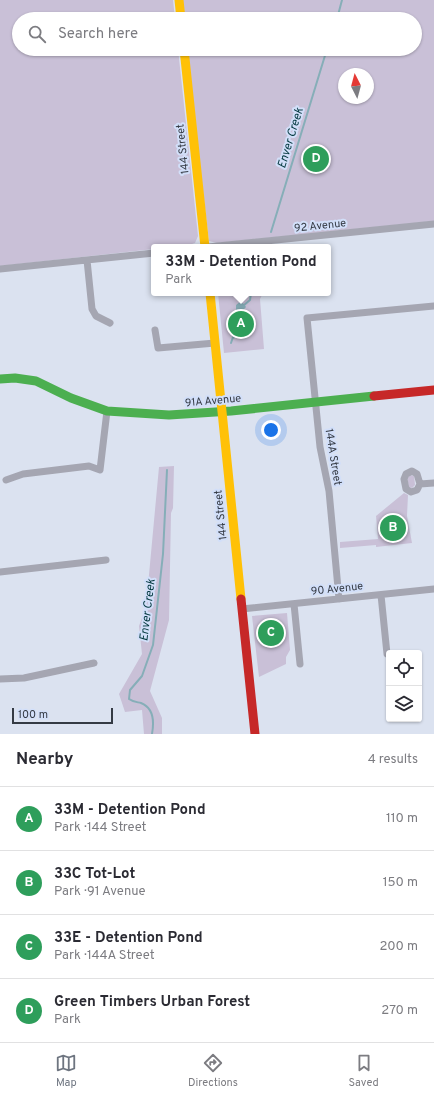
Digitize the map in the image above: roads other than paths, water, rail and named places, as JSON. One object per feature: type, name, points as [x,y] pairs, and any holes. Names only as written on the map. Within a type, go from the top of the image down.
[{"type":"main road","points":[[179,0],[180,12]]},
{"type":"main road","name":"144 Street","points":[[185,56],[205,244]]},
{"type":"main road","name":"144 Street","points":[[210,296],[255,734]]},
{"type":"main road","name":"91A Avenue","points":[[0,379],[15,378],[36,381],[71,398],[107,411],[169,415],[434,390]]},
{"type":"street","name":"92 Avenue","points":[[237,244],[434,224]]},
{"type":"street","points":[[0,269],[151,253]]},
{"type":"street","points":[[87,260],[92,308],[96,316],[110,323]]},
{"type":"street","name":"144A Street","points":[[340,599],[329,491],[320,447],[307,318],[434,306]]},
{"type":"street","points":[[155,330],[158,348],[215,343]]},
{"type":"street","points":[[6,480],[23,474],[89,466],[100,470],[107,411]]},
{"type":"street","points":[[420,484],[434,482]]},
{"type":"street","points":[[0,572],[106,560]]},
{"type":"street","name":"90 Avenue","points":[[242,609],[434,589]]},
{"type":"street","points":[[381,595],[387,650]]},
{"type":"street","points":[[294,604],[300,664]]},
{"type":"street","points":[[0,679],[24,678],[94,663]]},
{"type":"water","points":[[240,302],[246,307],[239,315],[240,326],[234,339],[232,337],[233,329],[236,325],[234,318],[236,305]]},
{"type":"waterway","name":"Enver Creek","points":[[339,12],[342,0]]},
{"type":"waterway","name":"Enver Creek","points":[[271,232],[325,56]]},
{"type":"waterway","name":"Enver Creek","points":[[243,306],[250,300],[251,296]]},
{"type":"waterway","name":"Enver Creek","points":[[231,343],[233,337]]},
{"type":"waterway","name":"Enver Creek","points":[[152,734],[153,721],[151,712],[145,705],[129,699],[130,690],[142,676],[153,645],[163,554],[167,470]]},
{"type":"place","name":"Green Timbers Urban Forest","points":[[316,159]]},
{"type":"place","name":"33M - Detention Pond","points":[[241,324]]},
{"type":"place","name":"33C Tot-Lot","points":[[393,528]]},
{"type":"place","name":"33E - Detention Pond","points":[[271,633]]}]
